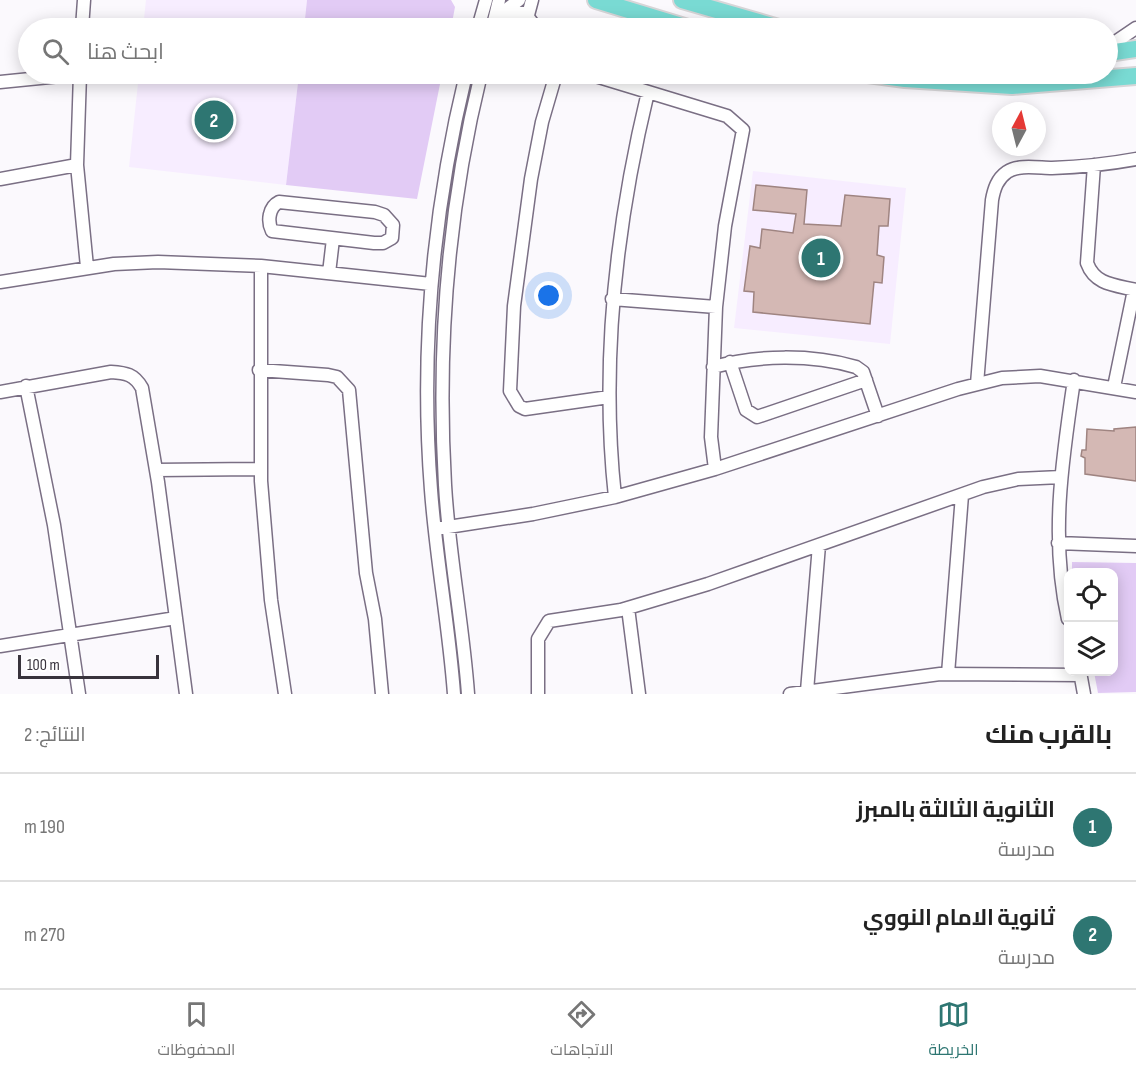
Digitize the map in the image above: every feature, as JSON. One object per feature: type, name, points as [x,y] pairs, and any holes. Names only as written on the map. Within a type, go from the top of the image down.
[{"type":"main road","points":[[596,0],[655,18]]},
{"type":"main road","points":[[682,0],[745,18]]},
{"type":"main road","points":[[1118,51],[1136,49]]},
{"type":"main road","points":[[1118,77],[1136,76]]},
{"type":"main road","points":[[981,84],[1012,86],[1037,84]]},
{"type":"street","points":[[83,18],[84,0]]},
{"type":"street","points":[[480,0],[482,13]]},
{"type":"street","points":[[481,18],[486,0]]},
{"type":"street","points":[[496,18],[499,0]]},
{"type":"street","points":[[501,18],[519,0]]},
{"type":"street","points":[[528,15],[532,0]]},
{"type":"street","points":[[507,18],[520,11],[530,18]]},
{"type":"street","points":[[1118,40],[1136,28]]},
{"type":"street","points":[[0,82],[18,80]]},
{"type":"street","points":[[80,84],[77,165],[87,267]]},
{"type":"street","points":[[454,694],[435,529],[427,392],[431,284],[442,192],[464,84]]},
{"type":"street","points":[[468,694],[449,527],[443,437],[442,341],[446,287],[459,184],[479,84]]},
{"type":"street","points":[[553,84],[542,122],[531,179],[513,306],[510,391],[514,400],[525,409],[609,397]]},
{"type":"street","points":[[622,84],[727,116],[743,130],[725,226],[716,307],[711,437],[715,469]]},
{"type":"street","points":[[615,496],[610,453],[609,397],[612,299],[632,161],[648,92]]},
{"type":"street","points":[[977,384],[994,188],[1008,171],[1018,168],[1094,165],[1136,159]]},
{"type":"street","points":[[0,179],[77,165]]},
{"type":"street","points":[[1094,165],[1087,263],[1094,277],[1102,282],[1135,290],[1114,387]]},
{"type":"street","points":[[279,202],[375,212],[384,214],[393,225],[392,238],[383,243],[333,239],[272,231],[269,225],[271,210],[279,202]]},
{"type":"street","points":[[329,273],[333,239]]},
{"type":"street","points":[[0,282],[87,267],[158,262],[261,266],[431,284]]},
{"type":"street","points":[[261,266],[259,370],[261,469],[270,589],[285,694]]},
{"type":"street","points":[[612,299],[716,307]]},
{"type":"street","points":[[713,367],[730,362],[780,357],[850,365],[863,372],[878,416]]},
{"type":"street","points":[[730,362],[746,410],[758,417],[866,380]]},
{"type":"street","points":[[259,370],[328,375],[337,377],[349,390],[366,573],[375,619],[382,694]]},
{"type":"street","points":[[0,392],[111,372],[127,373],[136,378],[142,388],[156,470],[186,694]]},
{"type":"street","points":[[435,529],[533,514],[615,496],[715,469],[977,384],[1024,376],[1074,380],[1136,392]]},
{"type":"street","points":[[1064,598],[1058,543],[1061,477],[1074,380]]},
{"type":"street","points":[[26,386],[71,633],[79,694]]},
{"type":"street","points":[[156,470],[261,469]]},
{"type":"street","points":[[538,694],[538,639],[549,621],[628,608],[962,495],[1018,479],[1061,477]]},
{"type":"street","points":[[948,674],[962,495]]},
{"type":"street","points":[[1058,543],[1136,546]]},
{"type":"street","points":[[807,691],[819,545]]},
{"type":"street","points":[[628,608],[639,694]]},
{"type":"street","points":[[0,646],[176,618]]},
{"type":"street","points":[[790,694],[948,674],[1064,673]]},
{"type":"street","points":[[1081,676],[1084,694]]},
{"type":"shaded area","points":[[146,0],[307,0],[305,18],[144,18]]},
{"type":"shaded area","points":[[307,0],[451,0],[455,7],[453,18],[305,18]]},
{"type":"shaded area","points":[[138,84],[298,84],[286,185],[129,167]]},
{"type":"shaded area","points":[[298,84],[440,84],[417,199],[286,185]]},
{"type":"shaded area","points":[[753,171],[906,188],[890,344],[734,328]]},
{"type":"shaded area","points":[[1072,562],[1136,563],[1136,692],[1098,693],[1095,676],[1118,676],[1118,568],[1072,568]]},
{"type":"building","points":[[756,185],[807,190],[804,224],[841,226],[845,195],[890,199],[888,226],[879,226],[877,255],[884,257],[882,283],[874,282],[870,324],[753,312],[754,292],[744,291],[750,246],[760,248],[762,229],[793,233],[796,214],[753,210]]},
{"type":"building","points":[[1136,427],[1136,481],[1085,474],[1085,458],[1081,456],[1082,450],[1086,450],[1087,429],[1114,431],[1114,429]]},
{"type":"place","name":"ثانوية الامام النووي","points":[[214,120]]},
{"type":"place","name":"الثانوية الثالثة بالمبرز","points":[[821,258]]}]
